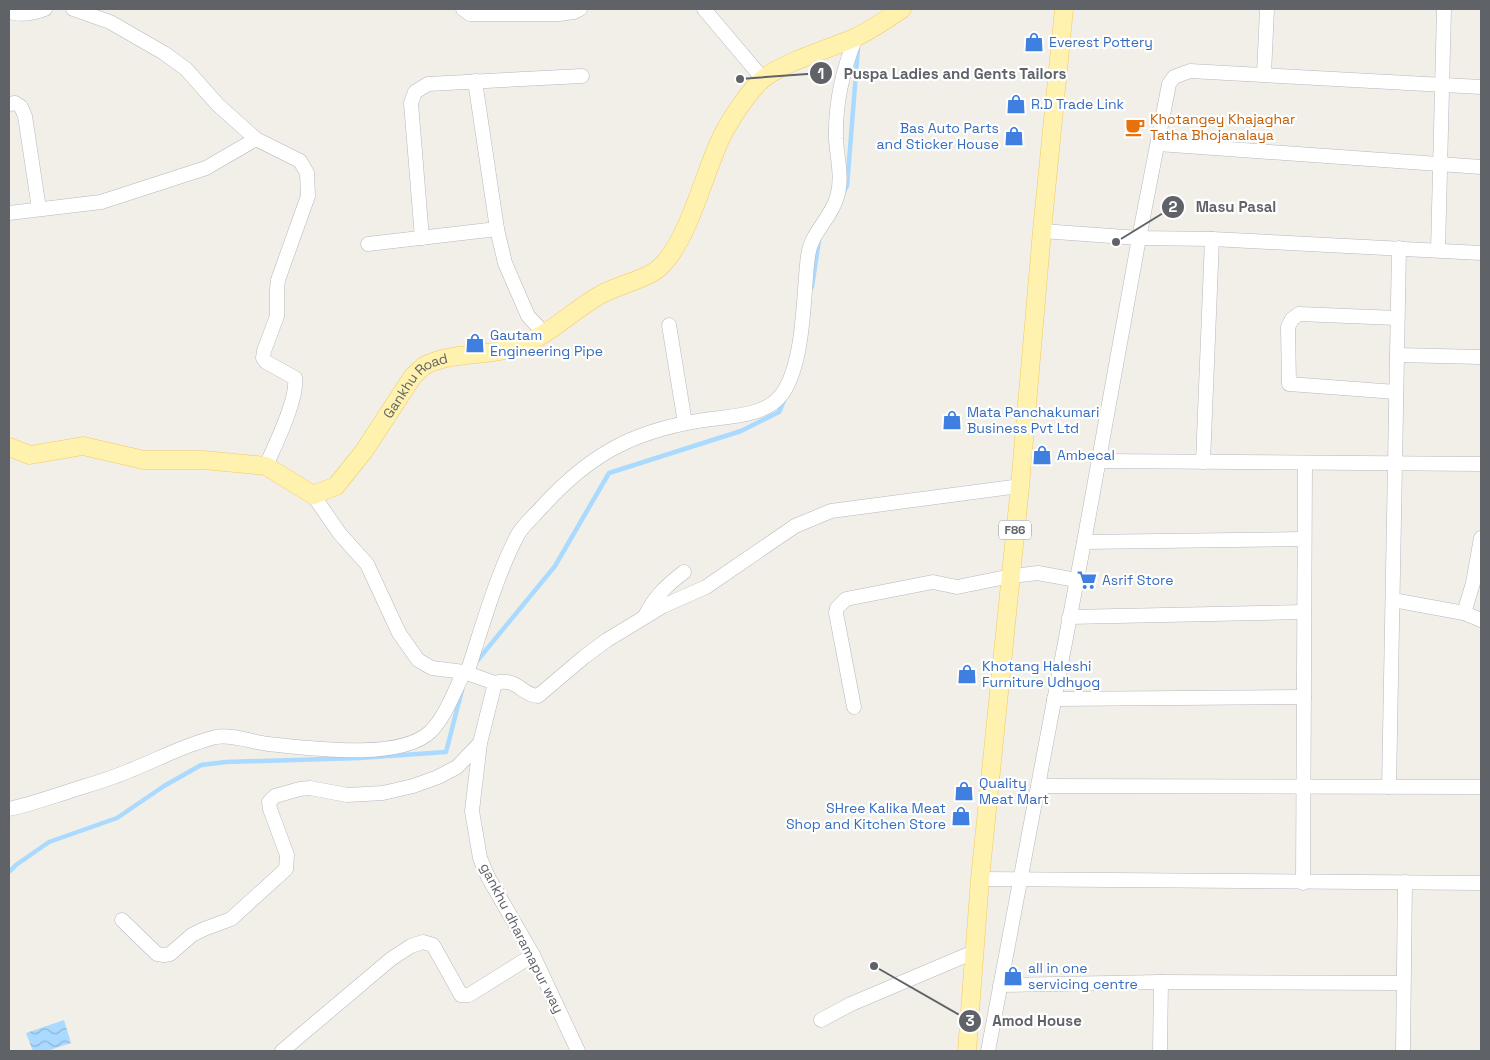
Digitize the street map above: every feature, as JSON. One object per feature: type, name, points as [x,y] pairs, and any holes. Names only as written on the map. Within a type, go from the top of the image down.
[{"type":"main road","name":"Gankhu Road","points":[[313,494],[336,486],[364,451],[413,376],[424,366],[436,361],[461,356],[501,352],[516,348],[532,341],[601,294],[653,273],[670,255],[682,235],[722,137],[743,102],[763,78],[784,67],[856,37],[902,9]]},
{"type":"main road","name":"F86","points":[[967,1051],[980,879],[1020,486],[1042,231],[1064,9]]},
{"type":"main road","points":[[9,447],[30,455],[83,446],[144,460],[202,460],[266,466],[313,494]]},
{"type":"street","points":[[9,11],[30,14],[45,9]]},
{"type":"street","points":[[73,9],[110,22],[164,53],[186,69],[218,105],[256,139],[300,161],[307,173],[308,196],[278,280],[278,316],[264,352],[266,362],[295,378],[296,387],[281,431],[266,466]]},
{"type":"street","points":[[463,9],[470,14],[559,14],[574,12],[580,9]]},
{"type":"street","points":[[704,9],[763,78]]},
{"type":"street","points":[[1264,74],[1267,9]]},
{"type":"street","points":[[1438,250],[1444,9]]},
{"type":"street","points":[[9,809],[130,771],[178,749],[220,736],[307,748],[350,750],[390,748],[409,744],[431,731],[440,719],[465,673],[497,583],[518,534],[578,470],[612,448],[638,436],[685,423],[749,414],[763,410],[775,402],[783,393],[795,367],[799,345],[808,252],[814,234],[831,212],[838,196],[840,178],[836,137],[839,101],[846,62],[856,37]]},
{"type":"street","points":[[988,1051],[1099,462],[1139,238],[1170,84],[1174,77],[1190,71],[1481,87]]},
{"type":"street","points":[[422,238],[411,103],[415,92],[428,84],[582,76]]},
{"type":"street","points":[[475,81],[497,229],[505,262],[528,316],[544,332]]},
{"type":"street","points":[[9,104],[15,103],[21,107],[25,116],[39,209]]},
{"type":"street","points":[[9,213],[101,202],[128,194],[206,168],[256,139]]},
{"type":"street","points":[[1158,144],[1481,168]]},
{"type":"street","points":[[368,244],[497,229]]},
{"type":"street","points":[[1042,231],[1139,238],[1481,253]]},
{"type":"street","points":[[1204,462],[1212,240]]},
{"type":"street","points":[[1389,787],[1399,248]]},
{"type":"street","points":[[1396,392],[1289,384],[1288,328],[1292,319],[1299,314],[1398,318]]},
{"type":"street","points":[[669,325],[685,423]]},
{"type":"street","points":[[1397,355],[1481,357]]},
{"type":"street","points":[[1099,462],[1481,464]]},
{"type":"street","points":[[1303,882],[1305,462]]},
{"type":"street","points":[[313,494],[340,534],[367,564],[399,633],[418,660],[432,668],[465,673],[495,683],[503,681],[516,684],[532,696],[538,696],[607,640],[663,606],[706,587],[795,526],[831,511],[1020,486]]},
{"type":"street","points":[[1464,613],[1474,583],[1481,538]]},
{"type":"street","points":[[1084,542],[1304,539]]},
{"type":"street","points":[[645,617],[651,604],[664,587],[684,572]]},
{"type":"street","points":[[854,707],[836,613],[837,608],[846,599],[933,582],[957,586],[1038,573],[1076,580]]},
{"type":"street","points":[[1392,600],[1464,613],[1481,620]]},
{"type":"street","points":[[1069,617],[1304,612]]},
{"type":"street","name":"gankhu dharamapur way","points":[[495,683],[480,743],[472,811],[480,858],[488,877],[533,955],[578,1051]]},
{"type":"street","points":[[1054,699],[1304,697]]},
{"type":"street","points":[[122,920],[157,954],[170,954],[192,935],[204,928],[231,918],[286,869],[287,855],[270,810],[270,802],[275,796],[310,788],[347,795],[383,793],[413,786],[438,777],[457,767],[480,743]]},
{"type":"street","points":[[1038,786],[1481,787]]},
{"type":"street","points":[[980,879],[1481,883]]},
{"type":"street","points":[[1403,1051],[1405,882]]},
{"type":"street","points":[[282,1051],[384,965],[411,946],[423,942],[433,945],[461,995],[469,995],[533,955]]},
{"type":"street","points":[[821,1020],[851,1004],[974,952]]},
{"type":"street","points":[[1000,985],[1161,982],[1403,983]]},
{"type":"street","points":[[1160,1051],[1161,982]]},
{"type":"water","points":[[64,1020],[71,1043],[47,1051],[33,1051],[26,1033]]},
{"type":"waterway","points":[[843,193],[847,186],[858,48]]},
{"type":"waterway","points":[[812,287],[819,240]]},
{"type":"waterway","points":[[477,661],[555,566],[609,473],[741,431],[779,412],[785,398]]},
{"type":"waterway","points":[[9,872],[49,842],[117,818],[164,786],[201,765],[226,762],[360,758],[446,752],[462,690]]},
{"type":"place","name":"Everest Pottery","points":[[1034,42]]},
{"type":"place","name":"Puspa Ladies and Gents Tailors","points":[[740,79]]},
{"type":"place","name":"R.D Trade Link","points":[[1016,104]]},
{"type":"place","name":"Khotangey Khajaghar Tatha Bhojanalaya","points":[[1135,127]]},
{"type":"place","name":"Bas Auto Parts and Sticker House","points":[[1014,136]]},
{"type":"place","name":"Masu Pasal","points":[[1116,242]]},
{"type":"place","name":"Gautam Engineering Pipe","points":[[475,343]]},
{"type":"place","name":"Mata Panchakumari Business Pvt Ltd","points":[[952,420]]},
{"type":"place","name":"Ambecal","points":[[1042,455]]},
{"type":"place","name":"Asrif Store","points":[[1087,580]]},
{"type":"place","name":"Khotang Haleshi Furniture Udhyog","points":[[967,674]]},
{"type":"place","name":"Quality Meat Mart","points":[[964,791]]},
{"type":"place","name":"SHree Kalika Meat Shop and Kitchen Store","points":[[961,816]]},
{"type":"place","name":"Amod House","points":[[874,966]]},
{"type":"place","name":"all in one servicing centre","points":[[1013,976]]}]
